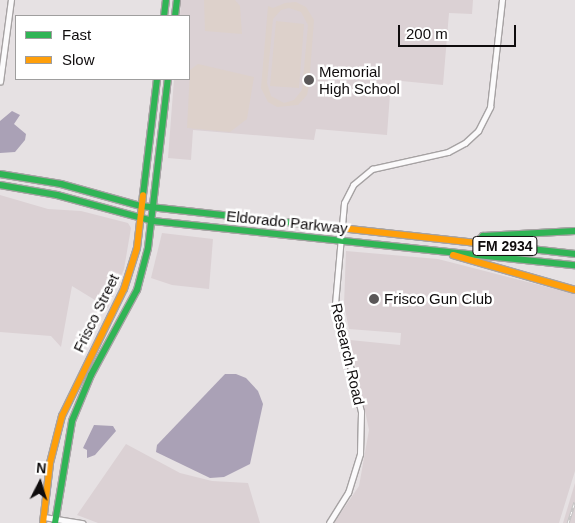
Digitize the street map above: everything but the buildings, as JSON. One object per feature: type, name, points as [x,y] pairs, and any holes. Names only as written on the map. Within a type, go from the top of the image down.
[{"type":"main road","points":[[164,15],[166,0]]},
{"type":"main road","points":[[175,15],[177,0]]},
{"type":"main road","name":"Frisco Street","points":[[44,520],[50,463],[62,416],[84,366],[124,289],[138,248],[157,80]]},
{"type":"main road","name":"Frisco Street","points":[[55,521],[72,421],[91,375],[137,290],[155,208],[168,80]]},
{"type":"main road","name":"Eldorado Parkway","points":[[0,174],[61,184],[155,208],[575,254]]},
{"type":"main road","points":[[57,195],[61,184]]},
{"type":"main road","name":"Eldorado Parkway","points":[[0,185],[57,195],[153,221],[575,265]]},
{"type":"main road","points":[[248,230],[249,219]]},
{"type":"main road","points":[[476,243],[483,236],[575,230]]},
{"type":"main road","points":[[433,250],[575,290]]},
{"type":"main road","points":[[62,416],[72,421]]},
{"type":"street","points":[[0,82],[11,0]]},
{"type":"street","name":"Research Road","points":[[329,523],[348,493],[360,454],[361,412],[335,304],[340,229],[346,196],[367,172],[385,164],[455,149],[481,127],[490,107],[502,0]]},
{"type":"street","points":[[44,520],[83,523]]},
{"type":"shaded area","name":"Memorial High School","points":[[181,0],[473,0],[472,14],[449,13],[443,85],[391,80],[387,135],[316,129],[314,140],[193,130],[191,160],[168,158],[174,80],[190,80],[190,15],[180,15]]},
{"type":"shaded area","points":[[204,0],[235,0],[240,6],[242,34],[205,31]]},
{"type":"shaded area","points":[[296,2],[306,7],[314,20],[309,85],[307,95],[298,105],[277,107],[268,102],[261,88],[268,6],[273,8],[285,3]],"holes":[[[289,8],[301,12],[308,25],[302,90],[294,100],[284,103],[271,96],[267,83],[273,19],[281,10]]]},
{"type":"shaded area","points":[[276,21],[304,24],[299,88],[270,86]]},
{"type":"shaded area","points":[[198,64],[254,77],[247,119],[230,132],[187,128],[190,70]]},
{"type":"shaded area","points":[[12,111],[20,115],[14,124],[26,134],[25,140],[15,152],[0,153],[0,121]]},
{"type":"shaded area","points":[[0,195],[48,209],[81,211],[128,223],[131,228],[124,269],[108,308],[72,286],[61,347],[51,336],[0,332]]},
{"type":"shaded area","points":[[162,233],[213,239],[209,289],[172,285],[151,278]]},
{"type":"shaded area","points":[[346,251],[438,259],[575,294],[575,471],[559,523],[334,523],[359,486],[369,430],[350,340],[400,345],[401,333],[349,329],[344,305]]},
{"type":"shaded area","points":[[225,374],[236,374],[246,378],[258,391],[263,404],[250,464],[224,477],[210,478],[156,452],[157,445]]},
{"type":"shaded area","points":[[94,425],[113,426],[116,431],[95,455],[87,458],[87,450],[83,448]]},
{"type":"shaded area","points":[[126,444],[180,473],[212,481],[248,483],[260,523],[98,523],[77,515]]},
{"type":"shaded area","points":[[575,483],[575,523],[563,523]]},
{"type":"railway","points":[[568,523],[575,502]]},
{"type":"traffic: fast","points":[[164,15],[166,0]]},
{"type":"traffic: fast","points":[[175,15],[177,0]]},
{"type":"traffic: fast","points":[[143,195],[157,80]]},
{"type":"traffic: fast","points":[[55,523],[72,421],[91,375],[137,290],[148,248],[168,80]]},
{"type":"traffic: fast","points":[[0,174],[61,184],[141,206],[322,226]]},
{"type":"traffic: fast","points":[[0,185],[57,195],[153,221],[575,265]]},
{"type":"traffic: fast","points":[[476,243],[483,236],[575,231]]},
{"type":"traffic: fast","points":[[495,245],[575,254]]},
{"type":"traffic: slow","points":[[43,523],[50,463],[62,416],[124,289],[137,248],[143,195]]},
{"type":"traffic: slow","points":[[322,226],[495,245]]},
{"type":"traffic: slow","points":[[453,255],[575,290]]},
{"type":"place","name":"Memorial High School","points":[[309,80]]},
{"type":"place","name":"Frisco Gun Club","points":[[374,299]]}]
